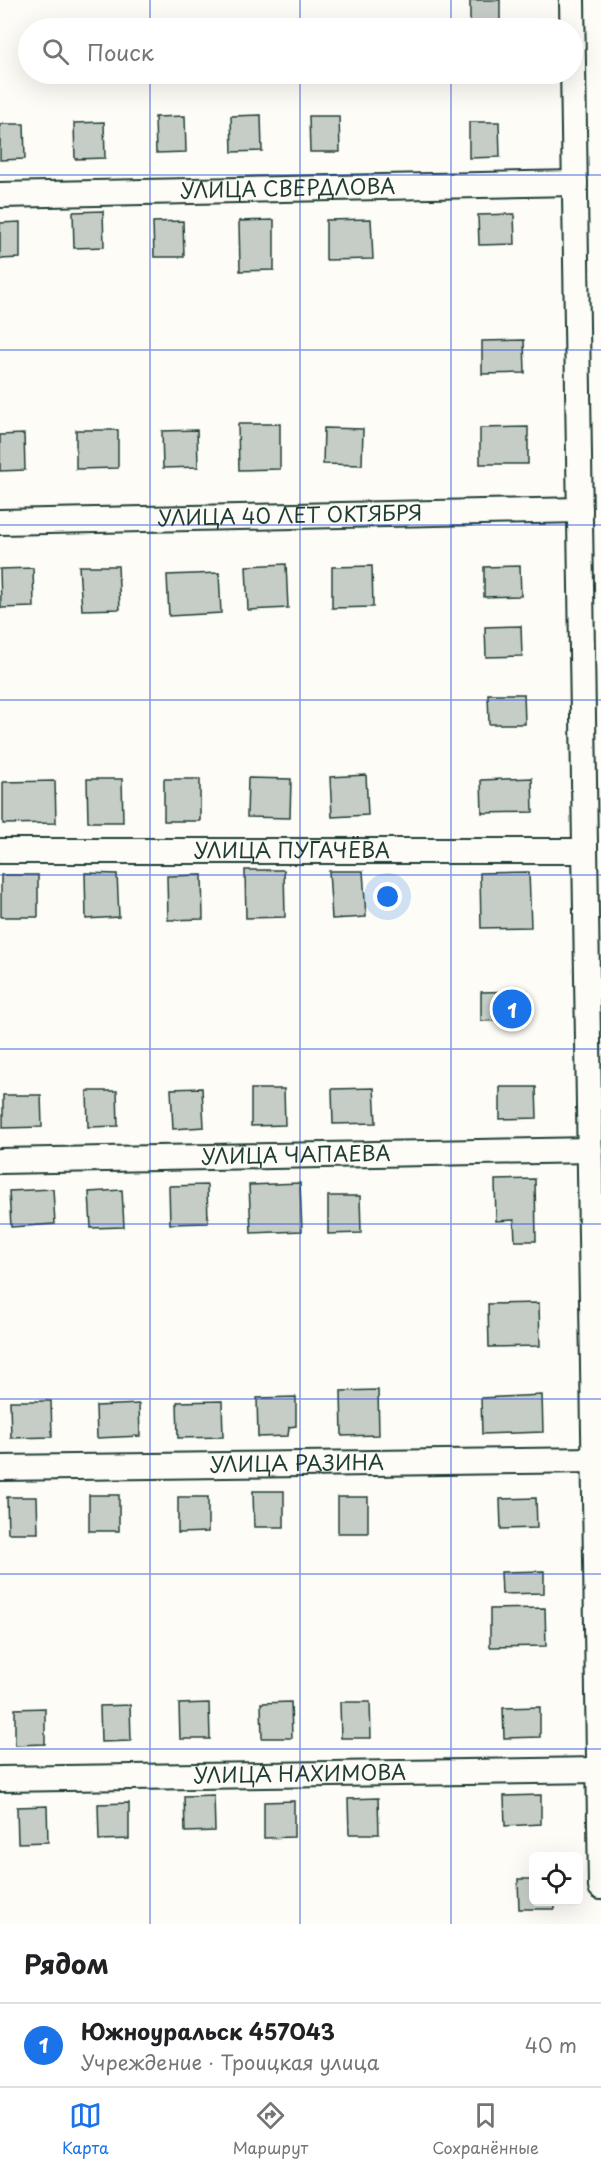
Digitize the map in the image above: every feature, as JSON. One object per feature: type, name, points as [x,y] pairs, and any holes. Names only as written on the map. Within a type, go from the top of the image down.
[{"type":"street","points":[[572,0],[572,18]]},
{"type":"street","points":[[573,84],[601,1887]]},
{"type":"street","name":"УЛИЦА СВЕРДЛОВА","points":[[0,195],[575,183]]},
{"type":"street","name":"УЛИЦА 40 ЛЕТ ОКТЯБРЯ","points":[[0,522],[580,510]]},
{"type":"street","name":"УЛИЦА ПУГАЧЁВА","points":[[0,851],[585,851]]},
{"type":"street","name":"УЛИЦА ЧАПАЕВА","points":[[0,1161],[590,1150]]},
{"type":"street","name":"УЛИЦА РАЗИНА","points":[[0,1468],[594,1460]]},
{"type":"street","name":"УЛИЦА НАХИМОВА","points":[[0,1779],[599,1770]]},
{"type":"building","points":[[470,0],[500,0],[500,18],[470,18]]},
{"type":"building","points":[[261,115],[262,151],[232,152],[231,116]]},
{"type":"building","points":[[185,116],[186,152],[156,153],[155,117]]},
{"type":"building","points":[[309,116],[339,116],[340,152],[310,152]]},
{"type":"building","points":[[104,122],[105,158],[75,159],[74,123]]},
{"type":"building","points":[[469,122],[499,122],[500,157],[469,158]]},
{"type":"building","points":[[0,124],[24,124],[25,159],[0,160]]},
{"type":"building","points":[[103,211],[104,247],[74,248],[73,212]]},
{"type":"building","points":[[514,214],[515,244],[479,245],[478,215]]},
{"type":"building","points":[[371,219],[373,259],[326,260],[326,220]]},
{"type":"building","points":[[274,220],[274,270],[240,271],[239,221]]},
{"type":"building","points":[[183,221],[184,257],[154,257],[153,222]]},
{"type":"building","points":[[20,222],[20,258],[0,259],[0,223]]},
{"type":"building","points":[[524,340],[525,373],[482,374],[482,341]]},
{"type":"building","points":[[238,424],[280,424],[280,469],[239,470]]},
{"type":"building","points":[[528,427],[528,464],[480,464],[480,428]]},
{"type":"building","points":[[324,428],[363,429],[362,465],[323,464]]},
{"type":"building","points":[[76,430],[118,430],[118,468],[76,469]]},
{"type":"building","points":[[197,430],[198,467],[163,468],[162,431]]},
{"type":"building","points":[[24,434],[25,470],[0,471],[0,435]]},
{"type":"building","points":[[286,564],[288,608],[248,610],[246,566]]},
{"type":"building","points":[[79,566],[118,566],[120,609],[82,610]]},
{"type":"building","points":[[372,566],[373,607],[332,608],[332,567]]},
{"type":"building","points":[[520,566],[521,596],[484,597],[484,567]]},
{"type":"building","points":[[33,568],[34,607],[1,608],[0,569]]},
{"type":"building","points":[[219,573],[221,613],[169,616],[167,575]]},
{"type":"building","points":[[521,626],[522,656],[486,657],[485,627]]},
{"type":"building","points":[[488,694],[524,694],[525,724],[489,724]]},
{"type":"building","points":[[366,775],[368,815],[332,817],[330,777]]},
{"type":"building","points":[[248,778],[291,779],[290,818],[247,817]]},
{"type":"building","points":[[532,778],[533,812],[482,813],[481,780]]},
{"type":"building","points":[[87,779],[122,779],[123,822],[88,822]]},
{"type":"building","points":[[164,779],[200,779],[200,821],[164,821]]},
{"type":"building","points":[[55,781],[56,823],[3,824],[3,782]]},
{"type":"building","points":[[245,870],[284,870],[285,917],[246,918]]},
{"type":"building","points":[[329,871],[363,871],[366,917],[332,919]]},
{"type":"building","points":[[529,872],[531,927],[481,928],[480,873]]},
{"type":"building","points":[[85,873],[117,874],[119,917],[86,919]]},
{"type":"building","points":[[1,875],[38,875],[38,917],[1,917]]},
{"type":"building","points":[[202,875],[203,919],[168,920],[167,876]]},
{"type":"building","points":[[528,991],[528,1020],[481,1021],[481,992]]},
{"type":"building","points":[[500,1087],[536,1087],[537,1118],[500,1119]]},
{"type":"building","points":[[202,1088],[204,1127],[173,1129],[171,1089]]},
{"type":"building","points":[[374,1088],[376,1123],[333,1124],[332,1089]]},
{"type":"building","points":[[251,1089],[284,1089],[285,1125],[251,1126]]},
{"type":"building","points":[[87,1091],[117,1091],[118,1126],[88,1127]]},
{"type":"building","points":[[3,1095],[41,1095],[42,1127],[3,1128]]},
{"type":"building","points":[[535,1179],[536,1241],[515,1241],[514,1220],[496,1221],[495,1180]]},
{"type":"building","points":[[300,1183],[302,1231],[251,1233],[249,1185]]},
{"type":"building","points":[[207,1185],[208,1223],[170,1224],[169,1186]]},
{"type":"building","points":[[53,1189],[55,1224],[11,1227],[9,1191]]},
{"type":"building","points":[[122,1190],[124,1227],[91,1228],[89,1192]]},
{"type":"building","points":[[328,1196],[360,1196],[361,1233],[328,1234]]},
{"type":"building","points":[[539,1303],[540,1346],[489,1347],[488,1304]]},
{"type":"building","points":[[378,1390],[379,1435],[342,1436],[341,1391]]},
{"type":"building","points":[[542,1395],[543,1432],[482,1434],[481,1398]]},
{"type":"building","points":[[296,1397],[296,1426],[289,1427],[288,1436],[258,1437],[257,1398]]},
{"type":"building","points":[[10,1401],[51,1401],[52,1437],[11,1438]]},
{"type":"building","points":[[222,1401],[223,1437],[178,1438],[177,1402]]},
{"type":"building","points":[[139,1404],[140,1436],[97,1438],[96,1406]]},
{"type":"building","points":[[253,1491],[284,1491],[284,1527],[254,1527]]},
{"type":"building","points":[[89,1495],[119,1495],[119,1531],[89,1531]]},
{"type":"building","points":[[7,1497],[37,1497],[38,1533],[8,1533]]},
{"type":"building","points":[[178,1497],[208,1497],[208,1532],[178,1533]]},
{"type":"building","points":[[338,1497],[368,1497],[368,1533],[338,1533]]},
{"type":"building","points":[[536,1498],[537,1528],[501,1529],[500,1499]]},
{"type":"building","points":[[544,1571],[544,1593],[502,1594],[501,1572]]},
{"type":"building","points":[[545,1608],[546,1646],[490,1647],[490,1609]]},
{"type":"building","points":[[291,1702],[292,1738],[262,1738],[261,1703]]},
{"type":"building","points":[[340,1702],[370,1702],[371,1738],[341,1738]]},
{"type":"building","points":[[209,1703],[210,1739],[180,1739],[179,1704]]},
{"type":"building","points":[[130,1705],[131,1741],[101,1742],[100,1706]]},
{"type":"building","points":[[540,1707],[540,1737],[504,1738],[503,1708]]},
{"type":"building","points":[[45,1708],[45,1744],[15,1745],[15,1709]]},
{"type":"building","points":[[214,1795],[215,1831],[185,1832],[184,1796]]},
{"type":"building","points":[[541,1795],[541,1824],[505,1826],[504,1796]]},
{"type":"building","points":[[378,1798],[379,1834],[349,1834],[348,1799]]},
{"type":"building","points":[[294,1801],[294,1837],[264,1838],[264,1802]]},
{"type":"building","points":[[129,1803],[129,1839],[99,1840],[98,1804]]},
{"type":"building","points":[[47,1806],[48,1842],[18,1843],[17,1807]]},
{"type":"building","points":[[518,1879],[529,1879],[529,1906],[555,1906],[555,1909],[519,1909]]},
{"type":"place","name":"Южноуральск 457043","points":[[512,1009]]}]
